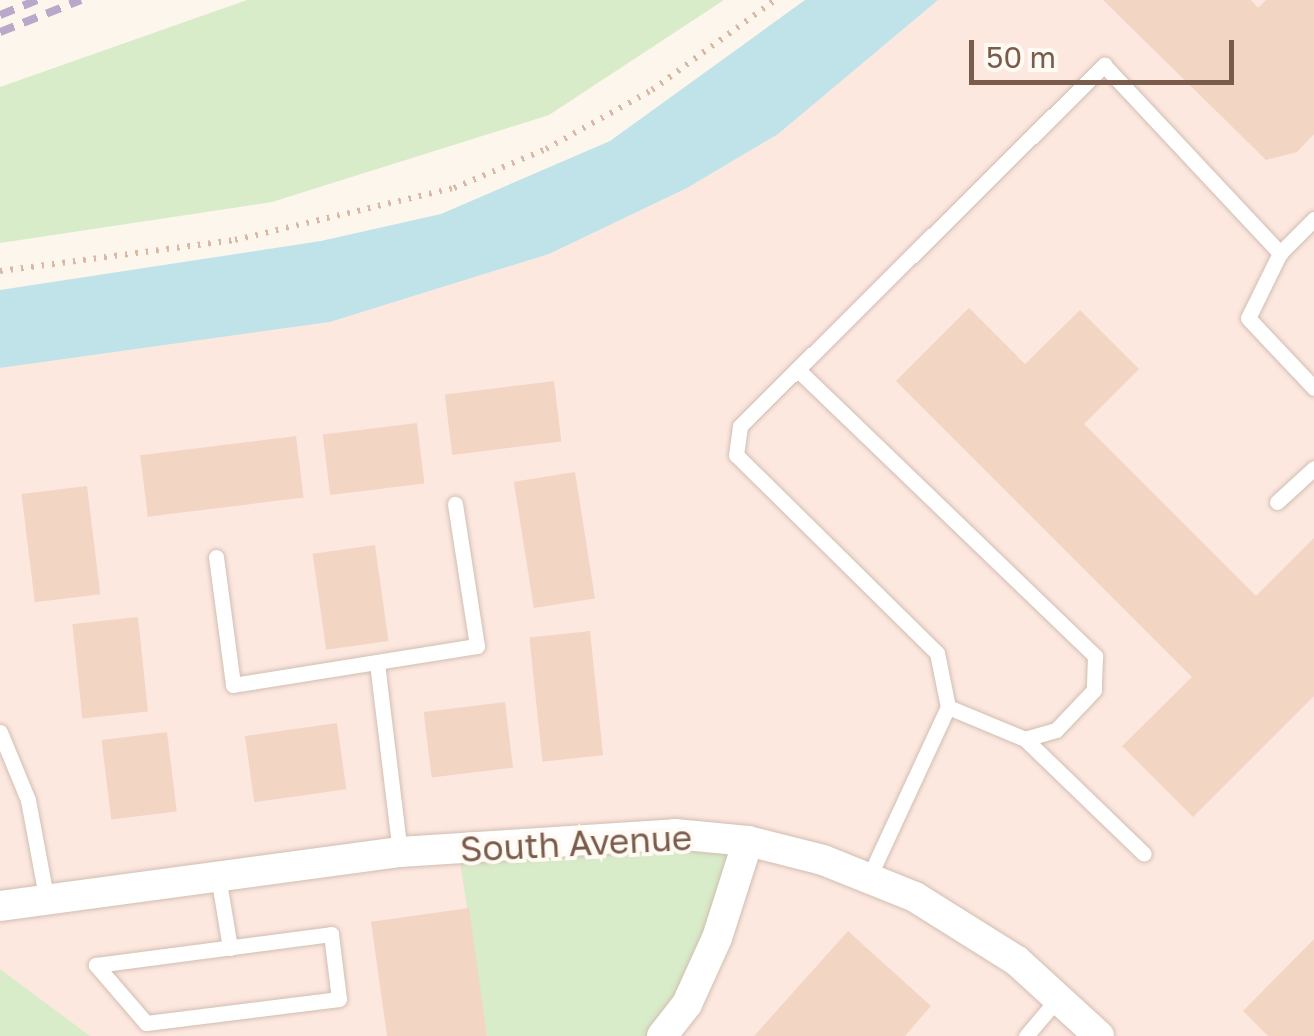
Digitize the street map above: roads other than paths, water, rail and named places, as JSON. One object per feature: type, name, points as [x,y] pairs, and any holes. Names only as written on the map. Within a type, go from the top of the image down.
[{"type":"street","name":"South Avenue","points":[[0,906],[46,896],[400,852],[675,834],[748,841],[870,877],[1017,961],[1099,1036]]},
{"type":"street","points":[[662,1036],[686,1004],[717,938],[748,841]]},
{"type":"lane","points":[[870,877],[948,707],[937,653],[736,454],[740,426],[1104,64],[1280,252]]},
{"type":"lane","points":[[1314,219],[1280,252],[1248,318],[1314,388]]},
{"type":"lane","points":[[797,369],[1095,656],[1094,690],[1056,730],[1024,738]]},
{"type":"lane","points":[[1277,502],[1314,468]]},
{"type":"lane","points":[[216,557],[233,685],[477,646],[455,504]]},
{"type":"lane","points":[[377,662],[400,852]]},
{"type":"lane","points":[[948,707],[1024,738],[1144,854]]},
{"type":"lane","points":[[0,732],[28,800],[46,896]]},
{"type":"lane","points":[[218,876],[230,948]]},
{"type":"lane","points":[[331,934],[339,999],[146,1023],[96,965],[230,948],[331,934]]},
{"type":"lane","points":[[1026,1036],[1058,998]]},
{"type":"water","points":[[805,0],[938,0],[778,134],[687,188],[549,254],[330,322],[0,368],[0,290],[321,241],[441,214],[610,141]]},
{"type":"railway","points":[[0,15],[37,0]]},
{"type":"railway","points":[[0,32],[81,0]]}]
